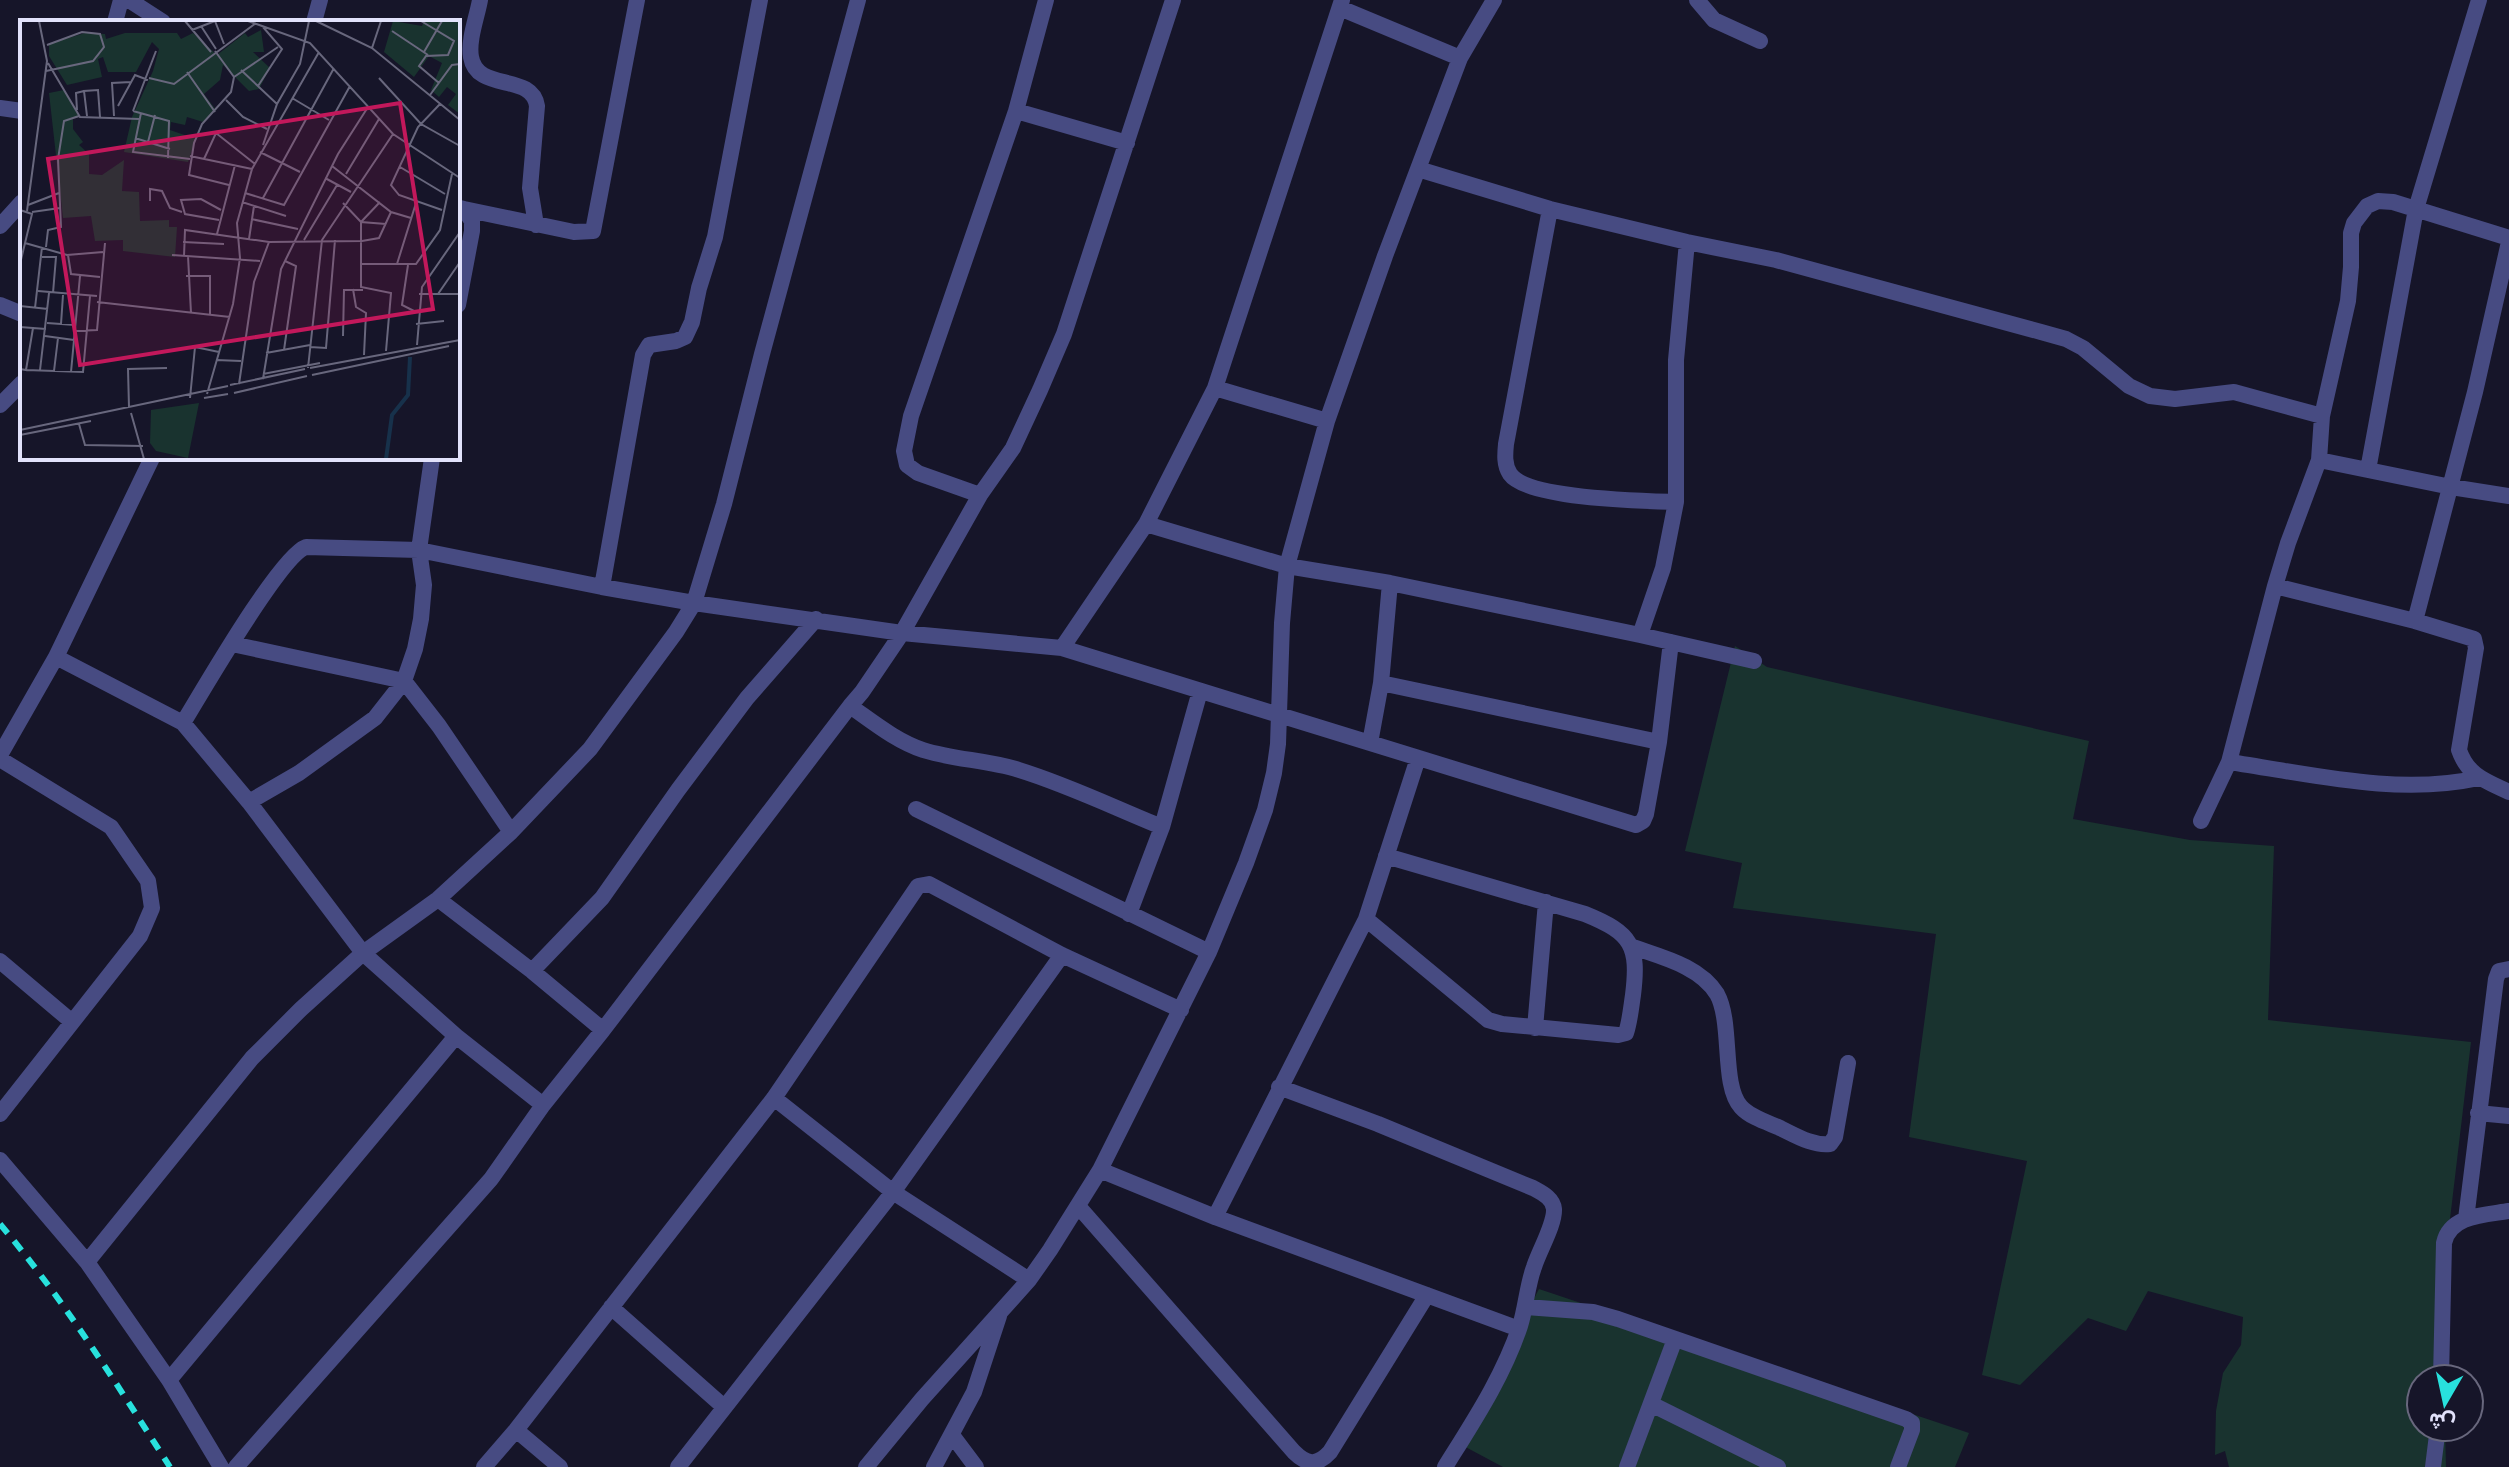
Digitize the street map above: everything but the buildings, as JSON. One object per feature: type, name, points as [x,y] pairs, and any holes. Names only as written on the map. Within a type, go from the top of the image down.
[{"type":"street","points":[[116,20],[121,0]]},
{"type":"street","points":[[129,0],[160,20]]},
{"type":"street","points":[[315,20],[320,0]]},
{"type":"street","points":[[480,0],[471,50],[474,67],[482,76],[528,89],[536,98],[530,188],[536,225]]},
{"type":"street","points":[[461,208],[574,232],[593,231],[637,0]]},
{"type":"street","points":[[602,587],[643,355],[649,345],[685,337],[692,322],[715,237],[760,0]]},
{"type":"street","points":[[87,1262],[252,1058],[363,953],[438,899],[511,832],[590,749],[694,603],[724,504],[858,0]]},
{"type":"street","points":[[980,495],[918,473],[907,465],[904,451],[911,416],[1016,111],[1046,0]]},
{"type":"street","points":[[236,1467],[491,1179],[543,1105],[862,692],[902,633],[980,495],[1013,448],[1064,334],[1173,0]]},
{"type":"street","points":[[866,1467],[922,1399],[1029,1280],[1100,1170],[1209,952],[1265,810],[1274,773],[1287,566],[1327,421],[1460,58],[1494,0]]},
{"type":"street","points":[[1697,0],[1714,20],[1760,41]]},
{"type":"street","points":[[2368,470],[2416,209],[2479,0]]},
{"type":"street","points":[[1062,648],[1146,524],[1215,388],[1341,4],[1460,58]]},
{"type":"street","points":[[0,108],[20,111]]},
{"type":"street","points":[[1016,111],[1127,143]]},
{"type":"street","points":[[1418,169],[1550,209],[1776,260],[2066,339],[2083,348],[2129,386],[2150,396],[2175,399],[2234,392],[2322,416]]},
{"type":"street","points":[[2201,821],[2229,762],[2275,586],[2319,460],[2322,416],[2348,301],[2351,233],[2354,223],[2367,206],[2378,201],[2393,202],[2509,240],[2504,287],[2415,621]]},
{"type":"street","points":[[0,226],[20,204]]},
{"type":"street","points":[[460,294],[472,231],[472,221],[461,208]]},
{"type":"street","points":[[1550,209],[1506,444],[1505,462],[1511,476],[1524,485],[1577,496],[1676,502]]},
{"type":"street","points":[[1640,635],[1663,568],[1676,502],[1676,360],[1687,242]]},
{"type":"street","points":[[0,305],[20,313]]},
{"type":"street","points":[[0,405],[20,385]]},
{"type":"street","points":[[1215,388],[1327,421]]},
{"type":"street","points":[[0,1114],[140,936],[152,908],[148,881],[111,827],[0,757],[56,657],[151,460]]},
{"type":"street","points":[[249,802],[299,773],[375,718],[404,681],[421,619],[424,585],[419,550],[432,460]]},
{"type":"street","points":[[2319,460],[2509,496]]},
{"type":"street","points":[[1146,524],[1287,566],[1390,583],[1754,661]]},
{"type":"street","points":[[183,723],[232,644],[298,550],[306,547],[419,550],[694,603],[902,633],[1062,648],[1636,825],[1643,821],[1646,814],[1659,742],[1671,642]]},
{"type":"street","points":[[1370,743],[1381,683],[1390,583]]},
{"type":"street","points":[[2275,586],[2474,639],[2476,648],[2459,750],[2464,764],[2479,778],[2509,792]]},
{"type":"street","points":[[532,971],[602,898],[747,698],[816,619]]},
{"type":"street","points":[[232,644],[404,681],[439,726],[511,832]]},
{"type":"street","points":[[56,657],[183,723],[249,802],[363,953],[456,1036],[543,1105]]},
{"type":"street","points":[[1381,683],[1659,742]]},
{"type":"street","points":[[1129,914],[1162,827],[1200,691]]},
{"type":"street","points":[[850,706],[893,737],[921,749],[1021,770],[1162,827]]},
{"type":"street","points":[[1215,1217],[1366,919],[1418,758]]},
{"type":"street","points":[[2229,762],[2386,784],[2422,786],[2479,778]]},
{"type":"street","points":[[916,809],[1209,952]]},
{"type":"street","points":[[1386,856],[1606,922],[1633,947],[1690,969],[1705,980],[1723,1010],[1733,1092],[1739,1105],[1750,1114],[1810,1141],[1830,1144],[1835,1137],[1848,1063]]},
{"type":"street","points":[[484,1467],[774,1098],[918,886],[929,884],[1062,955],[1181,1010]]},
{"type":"street","points":[[438,899],[603,1030]]},
{"type":"street","points":[[1535,1028],[1546,902]]},
{"type":"street","points":[[1366,919],[1488,1020],[1535,1028],[1618,1035],[1626,1033],[1635,978],[1633,947]]},
{"type":"street","points":[[678,1467],[893,1192],[1062,955]]},
{"type":"street","points":[[0,961],[71,1021]]},
{"type":"street","points":[[2466,1219],[2496,979],[2499,971],[2509,969]]},
{"type":"street","points":[[169,1380],[456,1036]]},
{"type":"street","points":[[1279,1087],[1378,1124],[1548,1196],[1554,1207],[1553,1218],[1533,1267],[1519,1329],[1497,1379],[1445,1467]]},
{"type":"street","points":[[774,1098],[893,1192],[1029,1280]]},
{"type":"street","points":[[2478,1113],[2509,1116]]},
{"type":"street","points":[[0,1160],[87,1262],[169,1380],[221,1467]]},
{"type":"street","points":[[1100,1170],[1215,1217],[1519,1329]]},
{"type":"street","points":[[1078,1206],[1294,1452],[1303,1460],[1313,1463],[1330,1452],[1427,1295]]},
{"type":"street","points":[[2441,1363],[2444,1243],[2447,1232],[2451,1226],[2466,1219],[2509,1211]]},
{"type":"street","points":[[611,1307],[724,1407]]},
{"type":"street","points":[[1526,1307],[1593,1312],[1906,1419],[1912,1423],[1912,1430],[1898,1467]]},
{"type":"street","points":[[934,1467],[985,1365],[1001,1311]]},
{"type":"street","points":[[1627,1467],[1675,1339]]},
{"type":"street","points":[[1651,1404],[1778,1467]]},
{"type":"street","points":[[516,1430],[560,1467]]},
{"type":"street","points":[[952,1435],[976,1467]]},
{"type":"street","points":[[2433,1467],[2436,1443]]},
{"type":"green space","points":[[1735,646],[1767,667],[2089,741],[2073,819],[2190,840],[2274,846],[2268,1020],[2471,1042],[2441,1295],[2443,1363],[2405,1363],[2405,1443],[2445,1443],[2446,1467],[2229,1467],[2225,1451],[2215,1455],[2216,1411],[2223,1373],[2241,1345],[2243,1317],[2148,1291],[2126,1331],[2088,1318],[2020,1385],[1982,1375],[2027,1161],[1909,1137],[1936,934],[1733,908],[1742,863],[1685,851]]},
{"type":"green space","points":[[1539,1289],[1969,1433],[1955,1467],[1503,1467],[1458,1443]]},
{"type":"railway","points":[[0,1224],[68,1312],[170,1467]]}]
